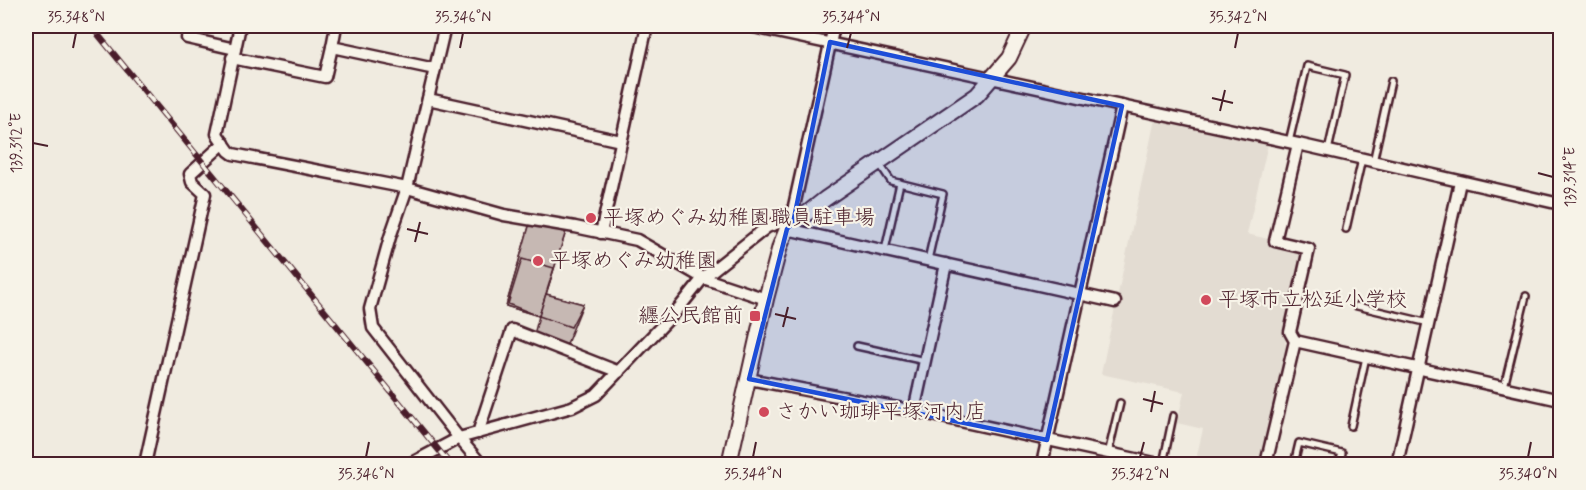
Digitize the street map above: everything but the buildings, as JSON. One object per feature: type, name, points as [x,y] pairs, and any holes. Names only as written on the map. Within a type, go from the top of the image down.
[{"type":"street","points":[[190,26],[187,38],[234,54],[325,77],[336,26]]},
{"type":"street","points":[[240,26],[217,134],[229,151],[238,155],[407,188],[504,215],[637,240],[703,278],[766,299]]},
{"type":"street","points":[[445,26],[407,188],[390,237],[370,309],[373,327],[481,465]]},
{"type":"street","points":[[601,233],[647,26]]},
{"type":"street","points":[[749,26],[1122,105],[1560,204]]},
{"type":"street","points":[[729,465],[766,299],[780,246],[790,226],[834,26]]},
{"type":"street","points":[[790,226],[977,95],[1009,58],[1024,26]]},
{"type":"street","points":[[332,47],[435,69]]},
{"type":"street","points":[[428,99],[621,141]]},
{"type":"street","points":[[1042,465],[1122,105]]},
{"type":"street","points":[[145,465],[205,194],[192,182],[190,174],[224,143]]},
{"type":"street","points":[[1266,465],[1295,341],[1290,332],[1309,249],[1275,241],[1293,143]]},
{"type":"street","points":[[1397,465],[1460,182]]},
{"type":"street","points":[[410,465],[459,438],[572,407],[596,395],[679,308],[703,278],[767,227],[778,223],[1114,302]]},
{"type":"street","points":[[914,411],[946,264]]},
{"type":"street","points":[[478,433],[512,330],[619,372]]},
{"type":"street","points":[[1295,341],[1560,400]]},
{"type":"street","points":[[749,379],[1047,440],[1111,458],[1161,465]]},
{"type":"lane","points":[[1293,143],[1307,66],[1345,75],[1328,151]]},
{"type":"lane","points":[[1346,229],[1391,81]]},
{"type":"lane","points":[[879,162],[891,181],[943,194],[928,260]]},
{"type":"lane","points":[[885,250],[900,183]]},
{"type":"lane","points":[[1504,387],[1526,296]]},
{"type":"lane","points":[[1357,306],[1429,323]]},
{"type":"lane","points":[[857,346],[925,361]]},
{"type":"lane","points":[[1351,426],[1366,357]]},
{"type":"lane","points":[[1111,458],[1120,403]]},
{"type":"lane","points":[[1161,465],[1173,416]]},
{"type":"lane","points":[[1294,465],[1299,443],[1342,453],[1339,465]]},
{"type":"highlighted area","points":[[830,42],[1122,106],[1047,440],[749,379],[787,229],[793,223]]},
{"type":"shaded area","name":"平塚市立松延小学校","points":[[1155,119],[1268,144],[1247,234],[1272,240],[1271,246],[1301,253],[1304,257],[1262,464],[1202,464],[1197,455],[1203,429],[1177,423],[1184,392],[1101,374]]},
{"type":"railway","points":[[91,26],[450,464]]},
{"type":"place","name":"平塚めぐみ幼稚園職員駐車場","points":[[591,218]]},
{"type":"place","name":"平塚めぐみ幼稚園","points":[[538,261]]},
{"type":"place","name":"平塚市立松延小学校","points":[[1206,300]]},
{"type":"place","name":"纒公民館前","points":[[755,316]]},
{"type":"place","name":"さかい珈琲平塚河内店","points":[[764,412]]}]
